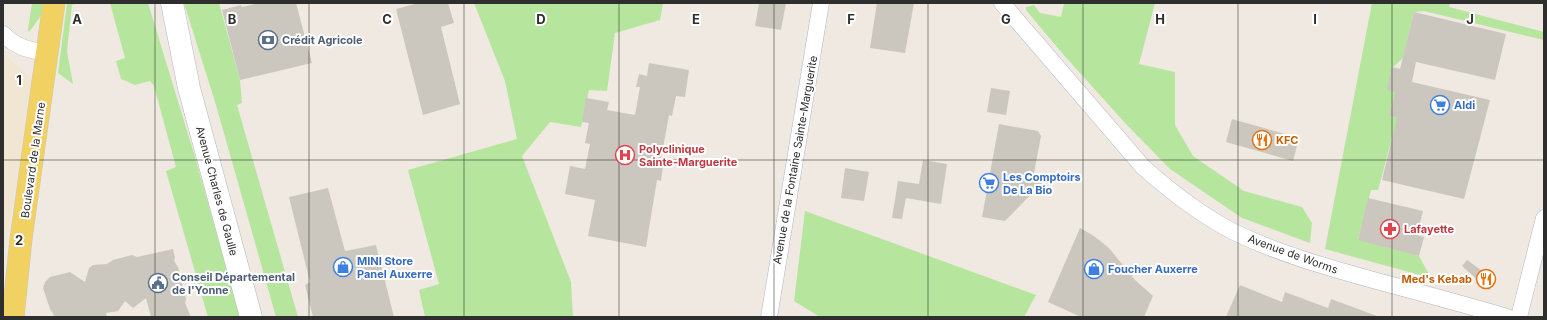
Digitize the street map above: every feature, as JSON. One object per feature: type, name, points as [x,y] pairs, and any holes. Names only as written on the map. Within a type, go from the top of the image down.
[{"type":"main road","name":"Boulevard de la Marne","points":[[13,317],[21,239],[54,3]]},
{"type":"main road","name":"Avenue Charles de Gaulle","points":[[160,3],[189,88],[252,317]]},
{"type":"main road","name":"Avenue Charles de Gaulle","points":[[172,3],[189,88]]},
{"type":"street","name":"Avenue de la Fontaine Sainte-Marguerite","points":[[768,317],[821,3]]},
{"type":"street","name":"Avenue de Worms","points":[[1002,3],[1143,167],[1162,184],[1195,209],[1235,232],[1278,251],[1317,264],[1507,317]]},
{"type":"street","points":[[3,34],[13,44],[29,50],[48,53]]},
{"type":"street","points":[[1519,317],[1544,218]]},
{"type":"shaded area","points":[[3,54],[35,81],[3,258]]},
{"type":"green space","points":[[32,3],[43,3],[41,16],[29,32],[28,30]]},
{"type":"green space","points":[[67,3],[78,3],[72,5],[67,51],[73,84],[58,73]]},
{"type":"green space","points":[[110,3],[148,3],[195,157],[240,317],[208,317],[166,171],[176,167],[154,86],[150,81],[135,85],[121,79],[116,61],[125,58]]},
{"type":"green space","points":[[184,3],[219,3],[240,80],[242,103],[237,105],[298,317],[276,317],[216,105]]},
{"type":"green space","points":[[474,3],[663,3],[660,20],[615,33],[607,91],[589,90],[581,127],[550,122],[522,156],[571,282],[573,317],[425,317],[419,290],[439,284],[408,170],[517,139],[505,81]]},
{"type":"green space","points":[[1064,3],[1155,3],[1139,64],[1175,72],[1175,125],[1193,156],[1244,191],[1302,207],[1312,223],[1310,243],[1242,218],[1170,169],[1126,124],[1062,53],[1026,10],[1026,7],[1034,5],[1040,13],[1061,17]]},
{"type":"green space","points":[[1372,3],[1450,3],[1449,7],[1544,32],[1544,40],[1424,11],[1414,12],[1403,58],[1392,68],[1395,92],[1389,116],[1481,138],[1465,155],[1392,138],[1378,190],[1371,190],[1358,239],[1419,256],[1431,278],[1325,249]]},
{"type":"green space","points":[[805,211],[1036,295],[1024,317],[820,317],[794,301]]},
{"type":"building","name":"Crédit Agricole","points":[[259,3],[296,3],[312,63],[240,80],[222,10],[241,5],[242,7]]},
{"type":"building","points":[[419,3],[448,3],[454,23],[441,27],[460,104],[423,115],[396,9]]},
{"type":"building","points":[[759,3],[786,3],[781,30],[755,26]]},
{"type":"building","points":[[877,3],[914,3],[905,53],[870,48]]},
{"type":"building","points":[[1414,12],[1506,34],[1495,80],[1416,62],[1412,82],[1490,100],[1464,199],[1382,180],[1397,118],[1389,116],[1395,92],[1387,90],[1392,67],[1400,69]]},
{"type":"building","name":"Polyclinique Sainte-Marguerite","points":[[649,63],[689,70],[685,97],[676,96],[672,116],[669,115],[660,165],[663,166],[661,181],[657,180],[646,247],[588,236],[595,200],[565,194],[570,166],[585,169],[590,144],[585,143],[589,123],[582,122],[586,98],[609,102],[607,110],[635,115],[640,87],[636,87],[639,74],[647,76]]},
{"type":"building","points":[[991,88],[1010,91],[1006,115],[987,112]]},
{"type":"building","name":"KFC","points":[[1232,119],[1299,138],[1293,161],[1226,142]]},
{"type":"building","points":[[999,124],[1038,131],[1041,136],[1034,173],[1043,182],[1005,221],[982,217]]},
{"type":"building","points":[[923,160],[947,164],[941,204],[906,198],[902,219],[892,218],[898,181],[919,184]]},
{"type":"building","points":[[845,168],[869,172],[864,201],[841,198]]},
{"type":"building","name":"MINI Store Panel Auxerre","points":[[328,188],[345,251],[376,245],[394,317],[313,317],[305,285],[310,282],[289,197]]},
{"type":"building","name":"Lafayette","points":[[1368,198],[1423,211],[1417,235],[1424,237],[1419,256],[1358,240]]},
{"type":"building","name":"Foucher Auxerre","points":[[1080,228],[1094,236],[1109,248],[1135,280],[1153,296],[1144,317],[1081,317],[1048,302]]},
{"type":"building","name":"Conseil Départemental de l'Yonne","points":[[173,249],[175,258],[174,261],[178,267],[186,299],[185,303],[191,317],[151,317],[146,298],[133,308],[125,301],[118,311],[106,313],[107,317],[55,317],[50,309],[43,288],[45,282],[50,277],[70,272],[85,282],[89,268],[93,265],[107,264],[113,260],[132,255],[137,257]]},
{"type":"building","points":[[1467,260],[1496,281],[1489,290],[1462,266]]},
{"type":"building","points":[[1240,285],[1282,302],[1285,292],[1328,308],[1331,299],[1377,316],[1226,317]]},
{"type":"place","name":"Crédit Agricole","points":[[268,40]]},
{"type":"place","name":"Aldi","points":[[1440,105]]},
{"type":"place","name":"KFC","points":[[1262,140]]},
{"type":"place","name":"Polyclinique Sainte-Marguerite","points":[[625,155]]},
{"type":"place","name":"Les Comptoirs De La Bio","points":[[989,183]]},
{"type":"place","name":"Lafayette","points":[[1390,229]]},
{"type":"place","name":"MINI Store Panel Auxerre","points":[[343,267]]},
{"type":"place","name":"Foucher Auxerre","points":[[1094,269]]},
{"type":"place","name":"Med's Kebab","points":[[1486,279]]},
{"type":"place","name":"Conseil Départemental de l'Yonne","points":[[158,283]]}]
